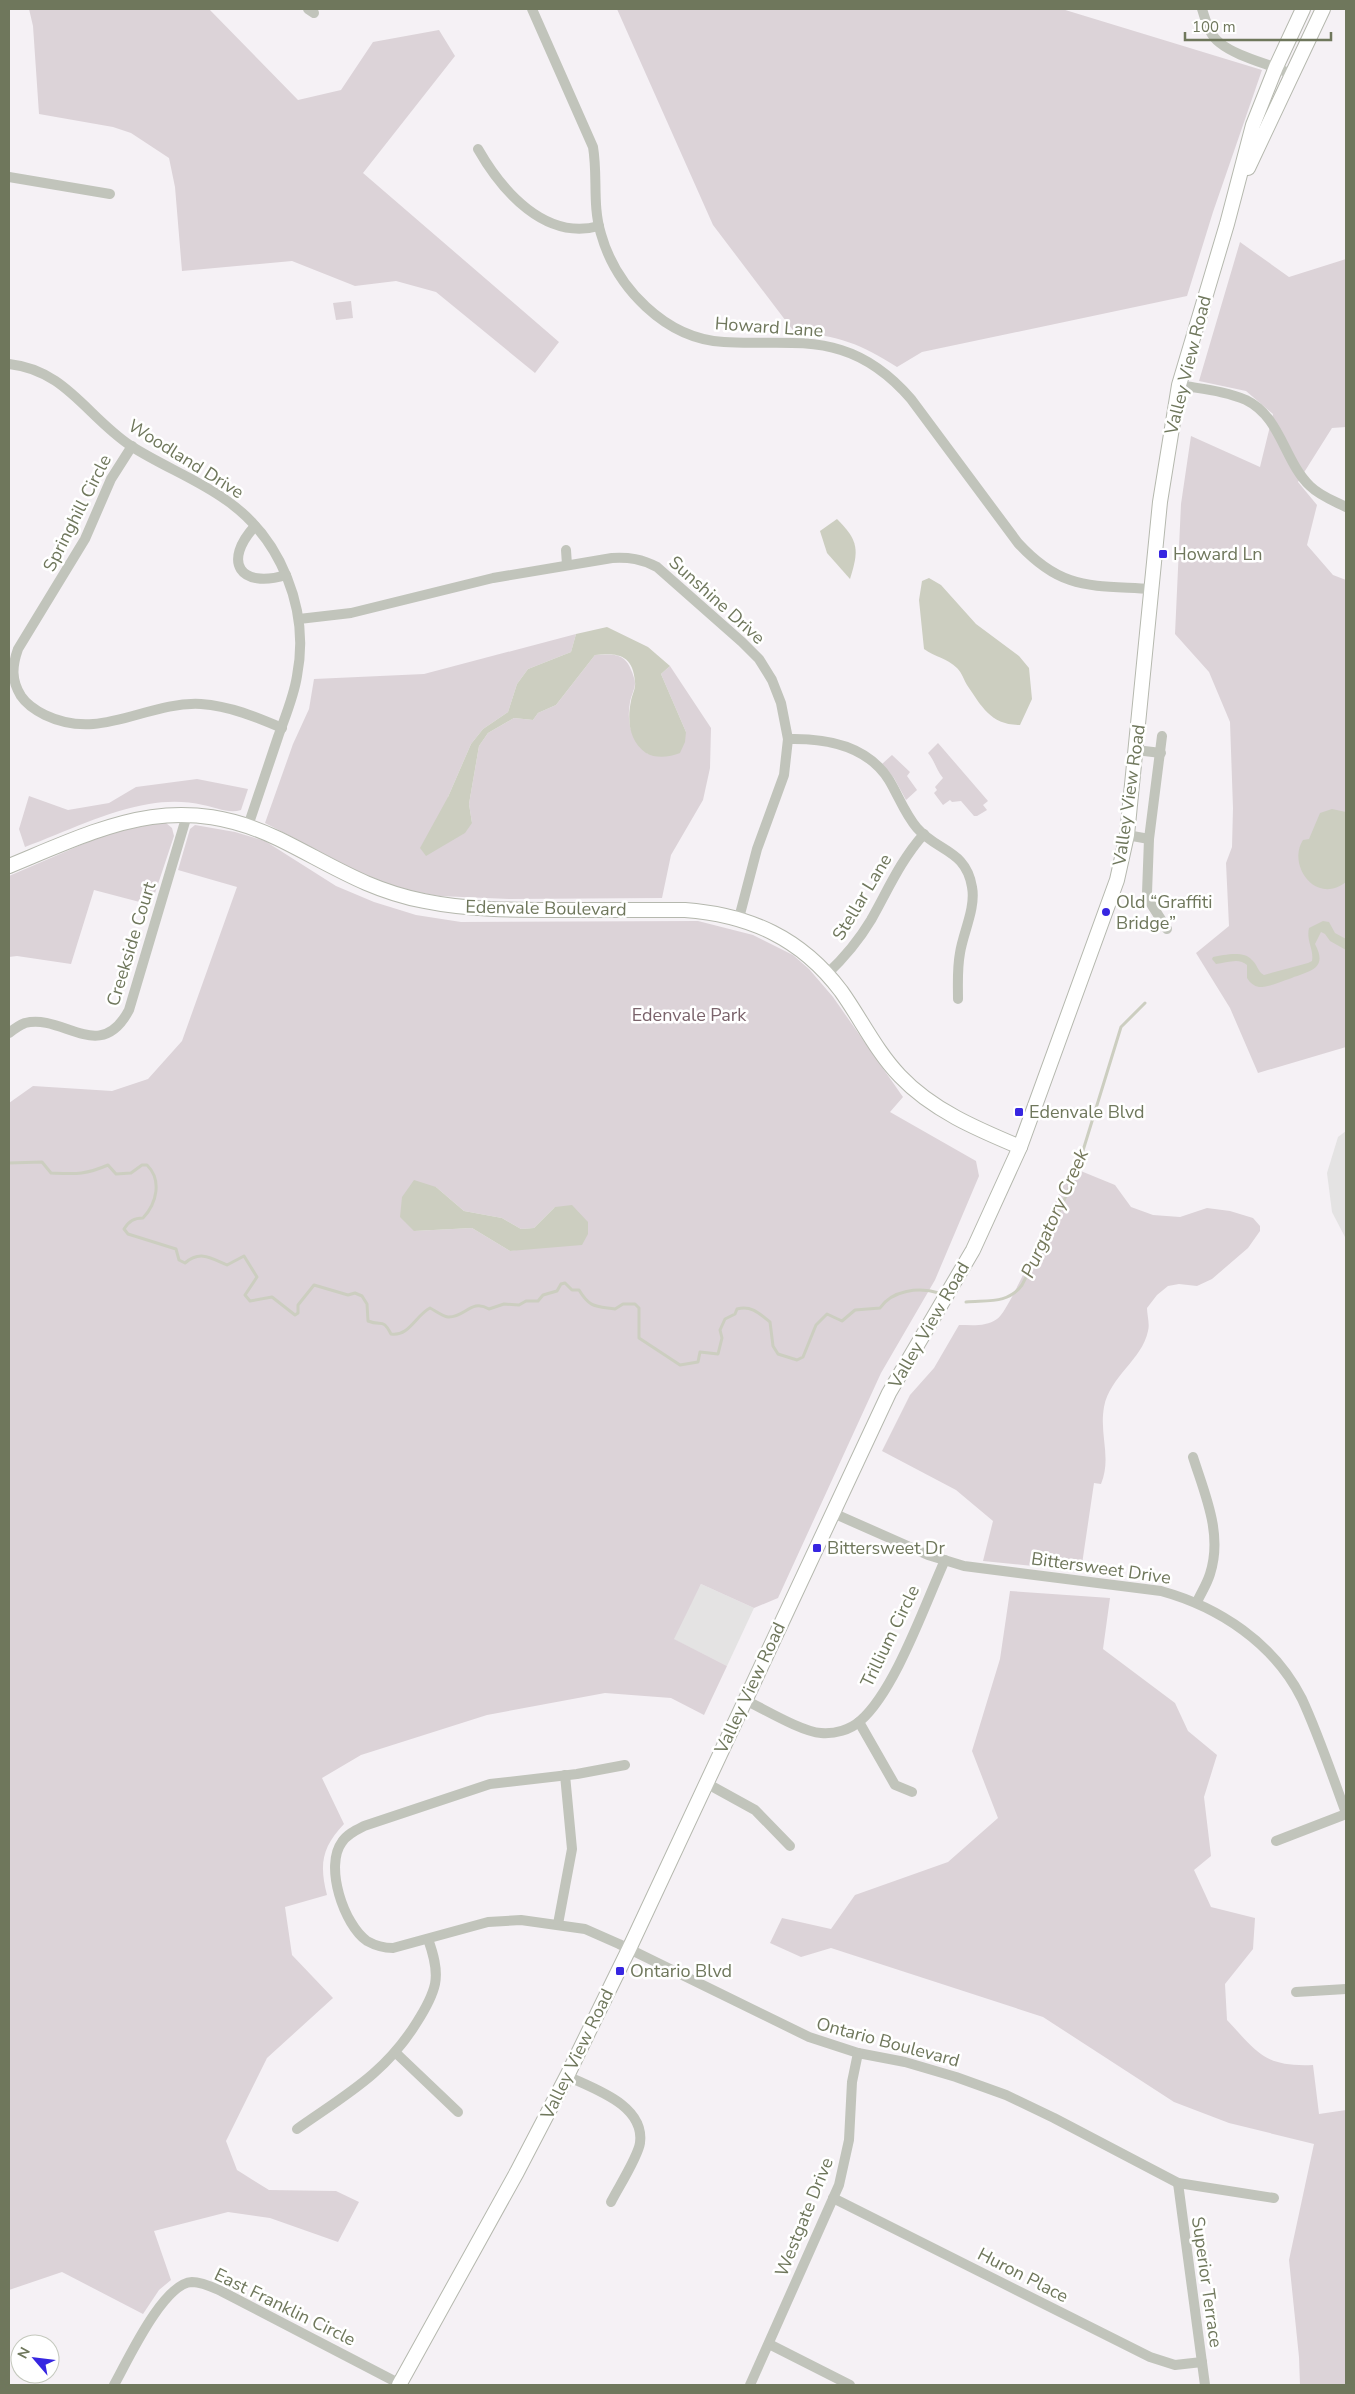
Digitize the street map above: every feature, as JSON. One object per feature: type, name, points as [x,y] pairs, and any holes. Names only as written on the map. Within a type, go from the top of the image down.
[{"type":"main road","name":"Valley View Road","points":[[400,2385],[451,2294],[567,2076],[629,1949],[889,1393],[973,1250],[1020,1147],[1114,890],[1127,835],[1160,502],[1179,385],[1237,191],[1253,125],[1276,67],[1303,9]]},
{"type":"main road","name":"Valley View Road","points":[[1237,191],[1323,9]]},
{"type":"main road","name":"Edenvale Boulevard","points":[[9,866],[115,824],[138,818],[187,815],[224,820],[248,826],[280,839],[358,881],[391,893],[425,902],[495,910],[685,910],[713,912],[739,918],[786,939],[827,974],[885,1058],[898,1074],[922,1097],[969,1124],[1020,1147]]},
{"type":"street","name":"Howard Lane","points":[[532,9],[593,147],[596,166],[596,210],[608,256],[620,278],[654,314],[674,326],[697,336],[721,342],[819,345],[861,358],[897,383],[911,399],[1018,543],[1032,559],[1049,572],[1089,585],[1151,588]]},
{"type":"street","points":[[1202,9],[1210,32],[1219,43],[1231,50],[1291,74]]},
{"type":"street","points":[[478,149],[489,169],[504,187],[547,223],[573,230],[599,226]]},
{"type":"street","points":[[9,177],[110,194]]},
{"type":"street","name":"Woodland Drive","points":[[9,364],[21,365],[59,381],[113,433],[132,446],[227,500],[267,540],[286,574],[293,591],[299,619],[298,676],[248,826]]},
{"type":"street","points":[[1179,385],[1231,395],[1255,406],[1275,428],[1309,486],[1323,496],[1346,507]]},
{"type":"street","name":"Springhill Circle","points":[[132,446],[110,479],[85,539],[18,649],[13,662],[13,676],[17,690],[25,702],[36,710],[54,719],[74,724],[114,722],[175,706],[201,704],[243,712],[282,728]]},
{"type":"street","points":[[255,526],[244,538],[238,550],[237,562],[243,572],[255,579],[270,579],[286,574]]},
{"type":"street","points":[[566,550],[568,565]]},
{"type":"street","name":"Sunshine Drive","points":[[299,619],[351,613],[485,580],[568,565],[627,557],[643,560],[657,567],[670,576],[759,660],[772,680],[781,703],[788,739],[784,775],[757,849],[739,918]]},
{"type":"street","points":[[1162,736],[1149,839],[1146,893],[1167,930]]},
{"type":"street","points":[[788,739],[823,740],[841,744],[874,763],[887,777],[907,812],[924,834],[957,856],[965,865],[971,883],[972,902],[960,954],[958,999]]},
{"type":"street","points":[[1136,750],[1161,753]]},
{"type":"street","name":"Creekside Court","points":[[9,1033],[25,1023],[36,1022],[96,1036],[116,1028],[124,1021],[129,1010],[187,815]]},
{"type":"street","name":"Stellar Lane","points":[[827,974],[857,942],[903,860],[924,834]]},
{"type":"street","points":[[1127,835],[1149,839]]},
{"type":"street","points":[[1192,1457],[1211,1512],[1215,1544],[1210,1575],[1197,1602]]},
{"type":"street","name":"Bittersweet Drive","points":[[833,1513],[894,1541],[945,1560],[1001,1571],[1145,1588],[1197,1602],[1242,1629],[1265,1649],[1284,1672],[1301,1698],[1313,1725],[1346,1814]]},
{"type":"street","name":"Trillium Circle","points":[[745,1700],[806,1730],[819,1733],[845,1730],[859,1722],[874,1705],[891,1679],[945,1560]]},
{"type":"street","points":[[859,1722],[895,1785],[912,1792]]},
{"type":"street","name":"Ontario Boulevard","points":[[626,1765],[565,1776],[490,1784],[364,1826],[352,1832],[342,1842],[336,1855],[334,1868],[336,1882],[356,1931],[379,1947],[393,1948],[488,1922],[521,1920],[585,1929],[774,2022],[809,2037],[858,2053],[905,2062],[948,2074],[1006,2095],[1178,2183],[1274,2198]]},
{"type":"street","points":[[558,1924],[572,1849],[565,1776]]},
{"type":"street","points":[[706,1783],[755,1810],[790,1846]]},
{"type":"street","points":[[1276,1840],[1346,1814]]},
{"type":"street","points":[[297,2129],[364,2083],[396,2053],[430,2000],[435,1984],[436,1967],[428,1939]]},
{"type":"street","points":[[1296,1992],[1346,1989]]},
{"type":"street","points":[[396,2053],[458,2112]]},
{"type":"street","name":"Westgate Drive","points":[[750,2385],[833,2198],[846,2162],[852,2082],[858,2053]]},
{"type":"street","points":[[567,2076],[610,2098],[626,2108],[636,2118],[640,2145],[611,2202]]},
{"type":"street","name":"Superior Terrace","points":[[1178,2183],[1205,2385]]},
{"type":"street","name":"Huron Place","points":[[833,2198],[1150,2357],[1175,2365],[1202,2362]]},
{"type":"street","name":"East Franklin Circle","points":[[114,2385],[154,2314],[178,2286],[191,2282],[203,2284],[221,2291],[400,2385]]},
{"type":"street","points":[[769,2344],[850,2385]]},
{"type":"shaded area","points":[[837,519],[850,534],[855,546],[855,560],[850,579],[827,553],[820,531]]},
{"type":"shaded area","points":[[929,578],[941,585],[976,624],[1019,656],[1029,668],[1032,699],[1020,725],[1002,722],[994,718],[978,701],[957,668],[924,649],[919,600],[922,581]]},
{"type":"shaded area","points":[[607,627],[648,647],[670,666],[661,674],[686,732],[685,742],[680,753],[659,757],[650,755],[640,748],[631,730],[629,715],[635,684],[631,666],[622,657],[617,655],[595,655],[556,705],[538,713],[533,720],[514,718],[488,733],[479,746],[469,804],[472,823],[465,833],[426,856],[420,848],[448,797],[471,744],[483,729],[508,712],[517,684],[528,669],[571,652],[576,634]]},
{"type":"shaded area","points":[[1332,809],[1346,812],[1346,882],[1335,888],[1324,889],[1315,886],[1301,870],[1299,850],[1303,840],[1309,839],[1320,813]]},
{"type":"shaded area","points":[[1323,921],[1329,922],[1335,933],[1346,939],[1346,950],[1330,941],[1321,932],[1315,944],[1320,959],[1318,964],[1309,971],[1275,984],[1263,987],[1255,986],[1247,978],[1247,965],[1244,963],[1232,961],[1216,964],[1212,959],[1213,957],[1228,954],[1244,955],[1254,962],[1264,975],[1308,963],[1312,961],[1308,937],[1309,928]]},
{"type":"shaded area","points":[[1346,1131],[1346,1239],[1332,1212],[1327,1173],[1338,1137]]},
{"type":"shaded area","points":[[414,1180],[436,1187],[464,1211],[502,1218],[521,1229],[534,1228],[555,1207],[572,1205],[588,1222],[588,1234],[582,1245],[510,1251],[472,1228],[414,1231],[400,1217],[402,1197]]},
{"type":"shaded area","points":[[701,1584],[754,1608],[727,1666],[673,1639]]},
{"type":"green space","points":[[29,9],[209,9],[298,100],[341,90],[373,42],[439,30],[455,56],[363,173],[559,342],[535,373],[436,292],[396,281],[355,286],[292,261],[182,271],[175,187],[169,158],[131,133],[113,127],[39,114],[33,26]]},
{"type":"green space","points":[[617,9],[1062,9],[1262,70],[1213,212],[1187,296],[922,352],[897,367],[860,347],[837,338],[795,333],[713,225]]},
{"type":"green space","points":[[1240,242],[1289,277],[1346,259],[1346,427],[1332,428],[1298,482],[1317,505],[1307,545],[1333,575],[1346,580],[1346,1047],[1258,1073],[1230,1008],[1196,953],[1229,926],[1226,863],[1232,847],[1233,808],[1230,722],[1209,672],[1175,634],[1181,504],[1191,436],[1260,467],[1273,414],[1246,391],[1199,381]]},
{"type":"green space","points":[[351,301],[353,318],[336,320],[333,303]]},
{"type":"green space","points":[[576,634],[571,652],[528,669],[517,684],[508,712],[483,729],[471,744],[448,797],[472,823],[469,804],[479,746],[488,733],[514,718],[533,720],[538,713],[556,705],[595,655],[607,654],[618,656],[629,665],[635,683],[629,710],[630,724],[634,737],[642,749],[648,754],[686,732],[661,674],[670,666],[711,728],[710,768],[703,800],[671,855],[662,898],[509,899],[439,896],[400,889],[357,871],[265,823],[293,744],[309,709],[314,679],[424,674]]},
{"type":"green space","points":[[938,743],[988,801],[983,805],[987,810],[974,816],[961,801],[952,802],[950,800],[943,805],[934,793],[937,790],[935,787],[943,778],[928,753]]},
{"type":"green space","points":[[892,755],[910,772],[907,776],[917,790],[906,800],[894,778],[882,764]]},
{"type":"green space","points":[[197,779],[248,789],[241,810],[227,811],[183,802],[149,804],[102,817],[25,847],[19,829],[29,796],[68,810],[109,803],[136,787]]},
{"type":"green space","points":[[156,823],[166,823],[172,828],[174,836],[151,905],[94,890],[71,964],[17,956],[9,957],[9,876],[104,835]]},
{"type":"green space","name":"Edenvale Park","points":[[195,825],[235,832],[265,841],[336,886],[374,902],[416,915],[461,922],[698,921],[753,935],[793,955],[809,969],[833,997],[903,1097],[890,1112],[976,1161],[979,1176],[935,1280],[881,1373],[778,1598],[754,1608],[701,1584],[674,1639],[727,1666],[704,1715],[671,1698],[605,1693],[487,1715],[361,1755],[322,1778],[344,1824],[331,1840],[324,1856],[323,1874],[327,1895],[285,1907],[292,1955],[333,1998],[267,2058],[226,2141],[237,2170],[269,2190],[336,2191],[359,2202],[338,2242],[270,2218],[228,2212],[154,2231],[171,2280],[159,2290],[143,2314],[62,2272],[9,2290],[9,1103],[33,1086],[112,1091],[148,1079],[182,1041],[237,887],[178,870],[190,829]],"holes":[[[436,1187],[464,1211],[502,1218],[521,1229],[534,1228],[555,1207],[535,1247],[510,1251],[472,1228],[414,1231]]]},
{"type":"green space","points":[[1071,1167],[1115,1185],[1131,1207],[1153,1215],[1180,1217],[1207,1208],[1230,1211],[1253,1218],[1260,1226],[1260,1231],[1248,1248],[1212,1279],[1197,1286],[1179,1284],[1168,1286],[1157,1295],[1147,1308],[1149,1328],[1145,1341],[1113,1386],[1107,1396],[1104,1407],[1104,1474],[1101,1484],[1094,1483],[1081,1571],[983,1561],[993,1521],[956,1490],[882,1451],[910,1395],[934,1368],[959,1325],[979,1325],[993,1322],[1004,1311],[1024,1273]]},
{"type":"green space","points":[[1010,1591],[1110,1598],[1103,1649],[1175,1703],[1188,1731],[1217,1755],[1204,1797],[1211,1856],[1194,1870],[1211,1907],[1255,1918],[1253,1949],[1225,1984],[1227,2020],[1263,2056],[1283,2063],[1313,2065],[1319,2114],[1346,2110],[1346,2385],[1300,2385],[1289,2260],[1314,2144],[1229,2123],[1174,2102],[1043,2017],[831,1948],[801,1957],[770,1943],[782,1918],[831,1929],[855,1895],[948,1862],[998,1818],[972,1751],[1000,1659]]},
{"type":"waterway","name":"Purgatory Creek","points":[[966,1302],[990,1301],[1004,1298],[1022,1285],[1056,1219],[1077,1170],[1121,1027],[1145,1003]]},
{"type":"waterway","name":"Purgatory Creek","points":[[9,1163],[42,1162],[51,1173],[67,1174],[86,1172],[108,1165],[116,1174],[131,1173],[142,1165],[147,1165],[155,1178],[156,1192],[152,1206],[143,1218],[132,1220],[126,1226],[124,1229],[128,1234],[176,1249],[179,1260],[185,1263],[190,1259],[206,1256],[227,1265],[244,1256],[257,1277],[245,1295],[250,1301],[272,1297],[295,1315],[298,1313],[298,1305],[314,1285],[348,1295],[355,1293],[362,1296],[367,1304],[368,1321],[383,1324],[391,1334],[397,1334],[408,1329],[430,1308],[448,1317],[459,1315],[477,1306],[489,1309],[504,1304],[519,1305],[526,1301],[538,1301],[543,1295],[557,1291],[561,1284],[565,1283],[572,1290],[579,1290],[586,1300],[594,1305],[615,1309],[623,1304],[635,1304],[639,1308],[639,1338],[680,1365],[698,1362],[700,1352],[718,1354],[722,1338],[720,1330],[725,1319],[735,1314],[737,1309],[742,1308],[751,1309],[770,1322],[773,1346],[778,1354],[797,1360],[803,1357],[816,1325],[827,1314],[842,1321],[855,1310],[880,1308],[891,1297],[906,1291],[923,1290],[939,1293]]},
{"type":"place","name":"Howard Ln","points":[[1163,554]]},
{"type":"place","name":"Old “Graffiti Bridge”","points":[[1106,912]]},
{"type":"place","name":"Edenvale Blvd","points":[[1019,1112]]},
{"type":"place","name":"Bittersweet Dr","points":[[817,1548]]},
{"type":"place","name":"Ontario Blvd","points":[[620,1971]]}]
